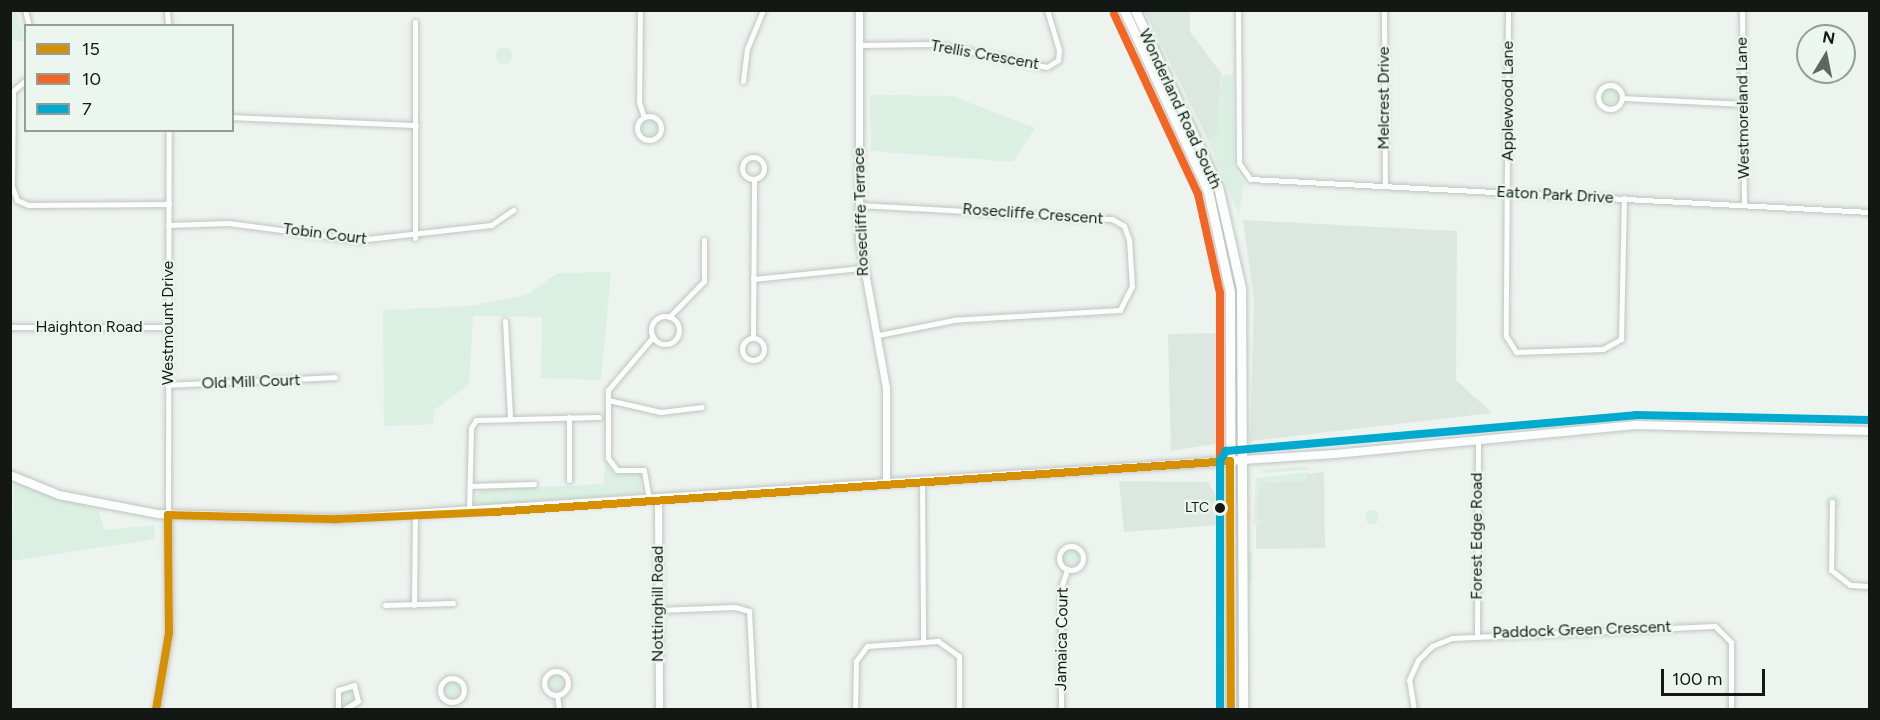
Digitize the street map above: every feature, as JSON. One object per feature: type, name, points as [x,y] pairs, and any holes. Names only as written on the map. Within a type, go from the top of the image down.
[{"type":"main road","name":"Wonderland Road South","points":[[1124,10],[1208,191],[1221,239],[1230,311],[1231,710]]},
{"type":"main road","name":"Wonderland Road South","points":[[1135,10],[1218,187],[1232,240],[1242,321],[1243,710]]},
{"type":"main road","points":[[10,475],[59,495],[168,515],[415,515],[1230,461],[1636,424],[1869,431]]},
{"type":"street","points":[[640,10],[639,102],[644,117],[638,134],[655,139],[659,121],[644,117]]},
{"type":"street","points":[[743,81],[747,50],[763,10]]},
{"type":"street","name":"Rosecliffe Terrace","points":[[860,10],[859,206],[862,268],[878,334],[886,388],[886,482]]},
{"type":"street","name":"Trellis Crescent","points":[[859,45],[933,44],[1047,66],[1058,60],[1059,50],[1047,10]]},
{"type":"street","name":"Eaton Park Drive","points":[[1238,10],[1242,174],[1250,178],[1869,212]]},
{"type":"street","name":"Melcrest Drive","points":[[1384,10],[1384,186]]},
{"type":"street","name":"Applewood Lane","points":[[1508,10],[1509,192],[1506,336],[1516,352],[1530,354],[1603,349],[1621,339],[1624,198]]},
{"type":"street","name":"Westmoreland Lane","points":[[1742,10],[1744,205]]},
{"type":"street","points":[[415,22],[415,238]]},
{"type":"street","points":[[24,82],[13,91],[12,187],[17,200],[28,205],[169,204]]},
{"type":"street","points":[[1622,98],[1612,85],[1598,96],[1607,108],[1622,98],[1743,105]]},
{"type":"street","points":[[234,117],[416,125]]},
{"type":"street","name":"Westmount Drive","points":[[168,515],[167,327],[170,132]]},
{"type":"street","points":[[753,337],[741,349],[754,360],[764,350],[753,337],[753,279],[754,179],[764,167],[751,158],[742,168],[754,179]]},
{"type":"street","name":"Rosecliffe Crescent","points":[[859,206],[1112,219],[1124,226],[1129,240],[1132,286],[1120,310],[954,320],[878,334]]},
{"type":"street","name":"Tobin Court","points":[[168,225],[228,223],[358,240],[415,238],[491,225],[513,210]]},
{"type":"street","points":[[654,499],[644,470],[611,466],[608,400],[613,378],[653,337],[654,321],[669,317],[704,281],[704,240]]},
{"type":"street","points":[[753,279],[862,268]]},
{"type":"street","points":[[653,337],[664,344],[673,341],[678,328],[669,317]]},
{"type":"street","points":[[505,321],[510,417]]},
{"type":"street","name":"Haighton Road","points":[[10,327],[167,327]]},
{"type":"street","name":"Old Mill Court","points":[[167,385],[335,377]]},
{"type":"street","points":[[608,400],[661,412],[702,407]]},
{"type":"street","points":[[469,513],[471,428],[485,417],[599,417]]},
{"type":"street","points":[[569,417],[569,480]]},
{"type":"street","name":"Forest Edge Road","points":[[1477,633],[1478,439]]},
{"type":"street","points":[[922,480],[923,641]]},
{"type":"street","points":[[470,486],[534,484]]},
{"type":"street","name":"Nottinghill Road","points":[[654,499],[659,710]]},
{"type":"street","points":[[1832,502],[1831,570],[1850,585],[1869,586]]},
{"type":"street","points":[[156,710],[170,633],[168,515]]},
{"type":"street","points":[[414,604],[415,515]]},
{"type":"street","name":"Jamaica Court","points":[[1061,710],[1061,588],[1066,570],[1059,555],[1066,546],[1076,547],[1083,561],[1066,570]]},
{"type":"street","points":[[385,605],[453,603]]},
{"type":"street","points":[[658,610],[735,606],[749,611],[754,710]]},
{"type":"street","name":"Paddock Green Crescent","points":[[1414,710],[1409,680],[1418,660],[1432,646],[1477,633],[1715,626],[1731,642],[1731,710]]},
{"type":"street","points":[[855,710],[856,661],[867,646],[923,641],[950,646],[959,656],[960,710]]},
{"type":"street","points":[[557,696],[568,684],[555,671],[544,687],[557,696],[559,710]]},
{"type":"street","points":[[454,702],[440,690],[452,677],[464,687],[454,702],[454,710]]},
{"type":"street","points":[[338,710],[338,690],[354,685],[358,701],[343,710]]},
{"type":"shaded area","points":[[1145,11],[1190,11],[1190,32],[1221,73],[1217,134],[1208,140]]},
{"type":"shaded area","points":[[1243,220],[1457,231],[1456,380],[1492,413],[1250,441],[1254,299]]},
{"type":"shaded area","points":[[1221,333],[1220,443],[1171,451],[1168,334]]},
{"type":"shaded area","points":[[1324,472],[1325,548],[1256,549],[1257,480]]},
{"type":"shaded area","points":[[1119,481],[1208,482],[1217,498],[1218,525],[1124,532]]},
{"type":"green space","points":[[11,10],[21,11],[17,12],[24,41],[11,40]]},
{"type":"green space","points":[[504,48],[510,50],[512,56],[510,62],[504,64],[498,62],[496,56],[498,50]]},
{"type":"green space","points":[[1221,75],[1233,75],[1234,167],[1244,182],[1239,215],[1208,140],[1217,133]]},
{"type":"green space","points":[[1607,88],[1613,88],[1618,96],[1616,102],[1607,104],[1602,99],[1602,93]]},
{"type":"green space","points":[[870,95],[952,96],[1035,128],[1013,162],[871,151]]},
{"type":"green space","points":[[650,120],[658,128],[650,136],[642,128]]},
{"type":"green space","points":[[611,272],[601,380],[541,378],[542,317],[473,316],[469,385],[434,410],[433,424],[384,426],[383,310],[470,306],[526,295],[558,273]]},
{"type":"green space","points":[[605,461],[614,474],[641,473],[641,493],[479,506],[474,502],[480,490],[604,484]]},
{"type":"green space","points":[[1306,466],[1308,470],[1258,473],[1264,470]]},
{"type":"green space","points":[[1309,472],[1305,481],[1265,483],[1258,493],[1258,521],[1264,523],[1253,525],[1256,478]]},
{"type":"green space","points":[[14,482],[99,511],[104,530],[155,525],[155,539],[11,561]]},
{"type":"green space","points":[[1830,495],[1836,495],[1841,503],[1839,509],[1830,511],[1825,506],[1825,500]]},
{"type":"green space","points":[[1369,510],[1375,510],[1379,517],[1375,524],[1369,524],[1365,520],[1365,514]]},
{"type":"green space","points":[[1068,549],[1074,549],[1079,557],[1077,563],[1068,565],[1063,560],[1063,554]]},
{"type":"green space","points":[[1247,552],[1252,552],[1252,583],[1247,577]]},
{"type":"green space","points":[[553,675],[559,675],[564,683],[562,689],[553,691],[548,686],[548,680]]},
{"type":"green space","points":[[449,681],[455,681],[460,689],[458,695],[449,697],[444,692],[444,686]]},
{"type":"green space","points":[[348,688],[354,690],[356,696],[354,702],[348,704],[342,702],[340,696],[342,690]]},
{"type":"transit line","name":"10","points":[[1114,14],[1198,194],[1220,293],[1220,710]]},
{"type":"transit line","name":"7","points":[[1220,710],[1220,461],[1226,451],[1635,415],[1870,420]]},
{"type":"transit line","name":"15","points":[[156,710],[169,633],[168,515],[337,519],[494,512],[1230,461],[1231,710]]},
{"type":"place","name":"LTC","points":[[1220,508]]}]
